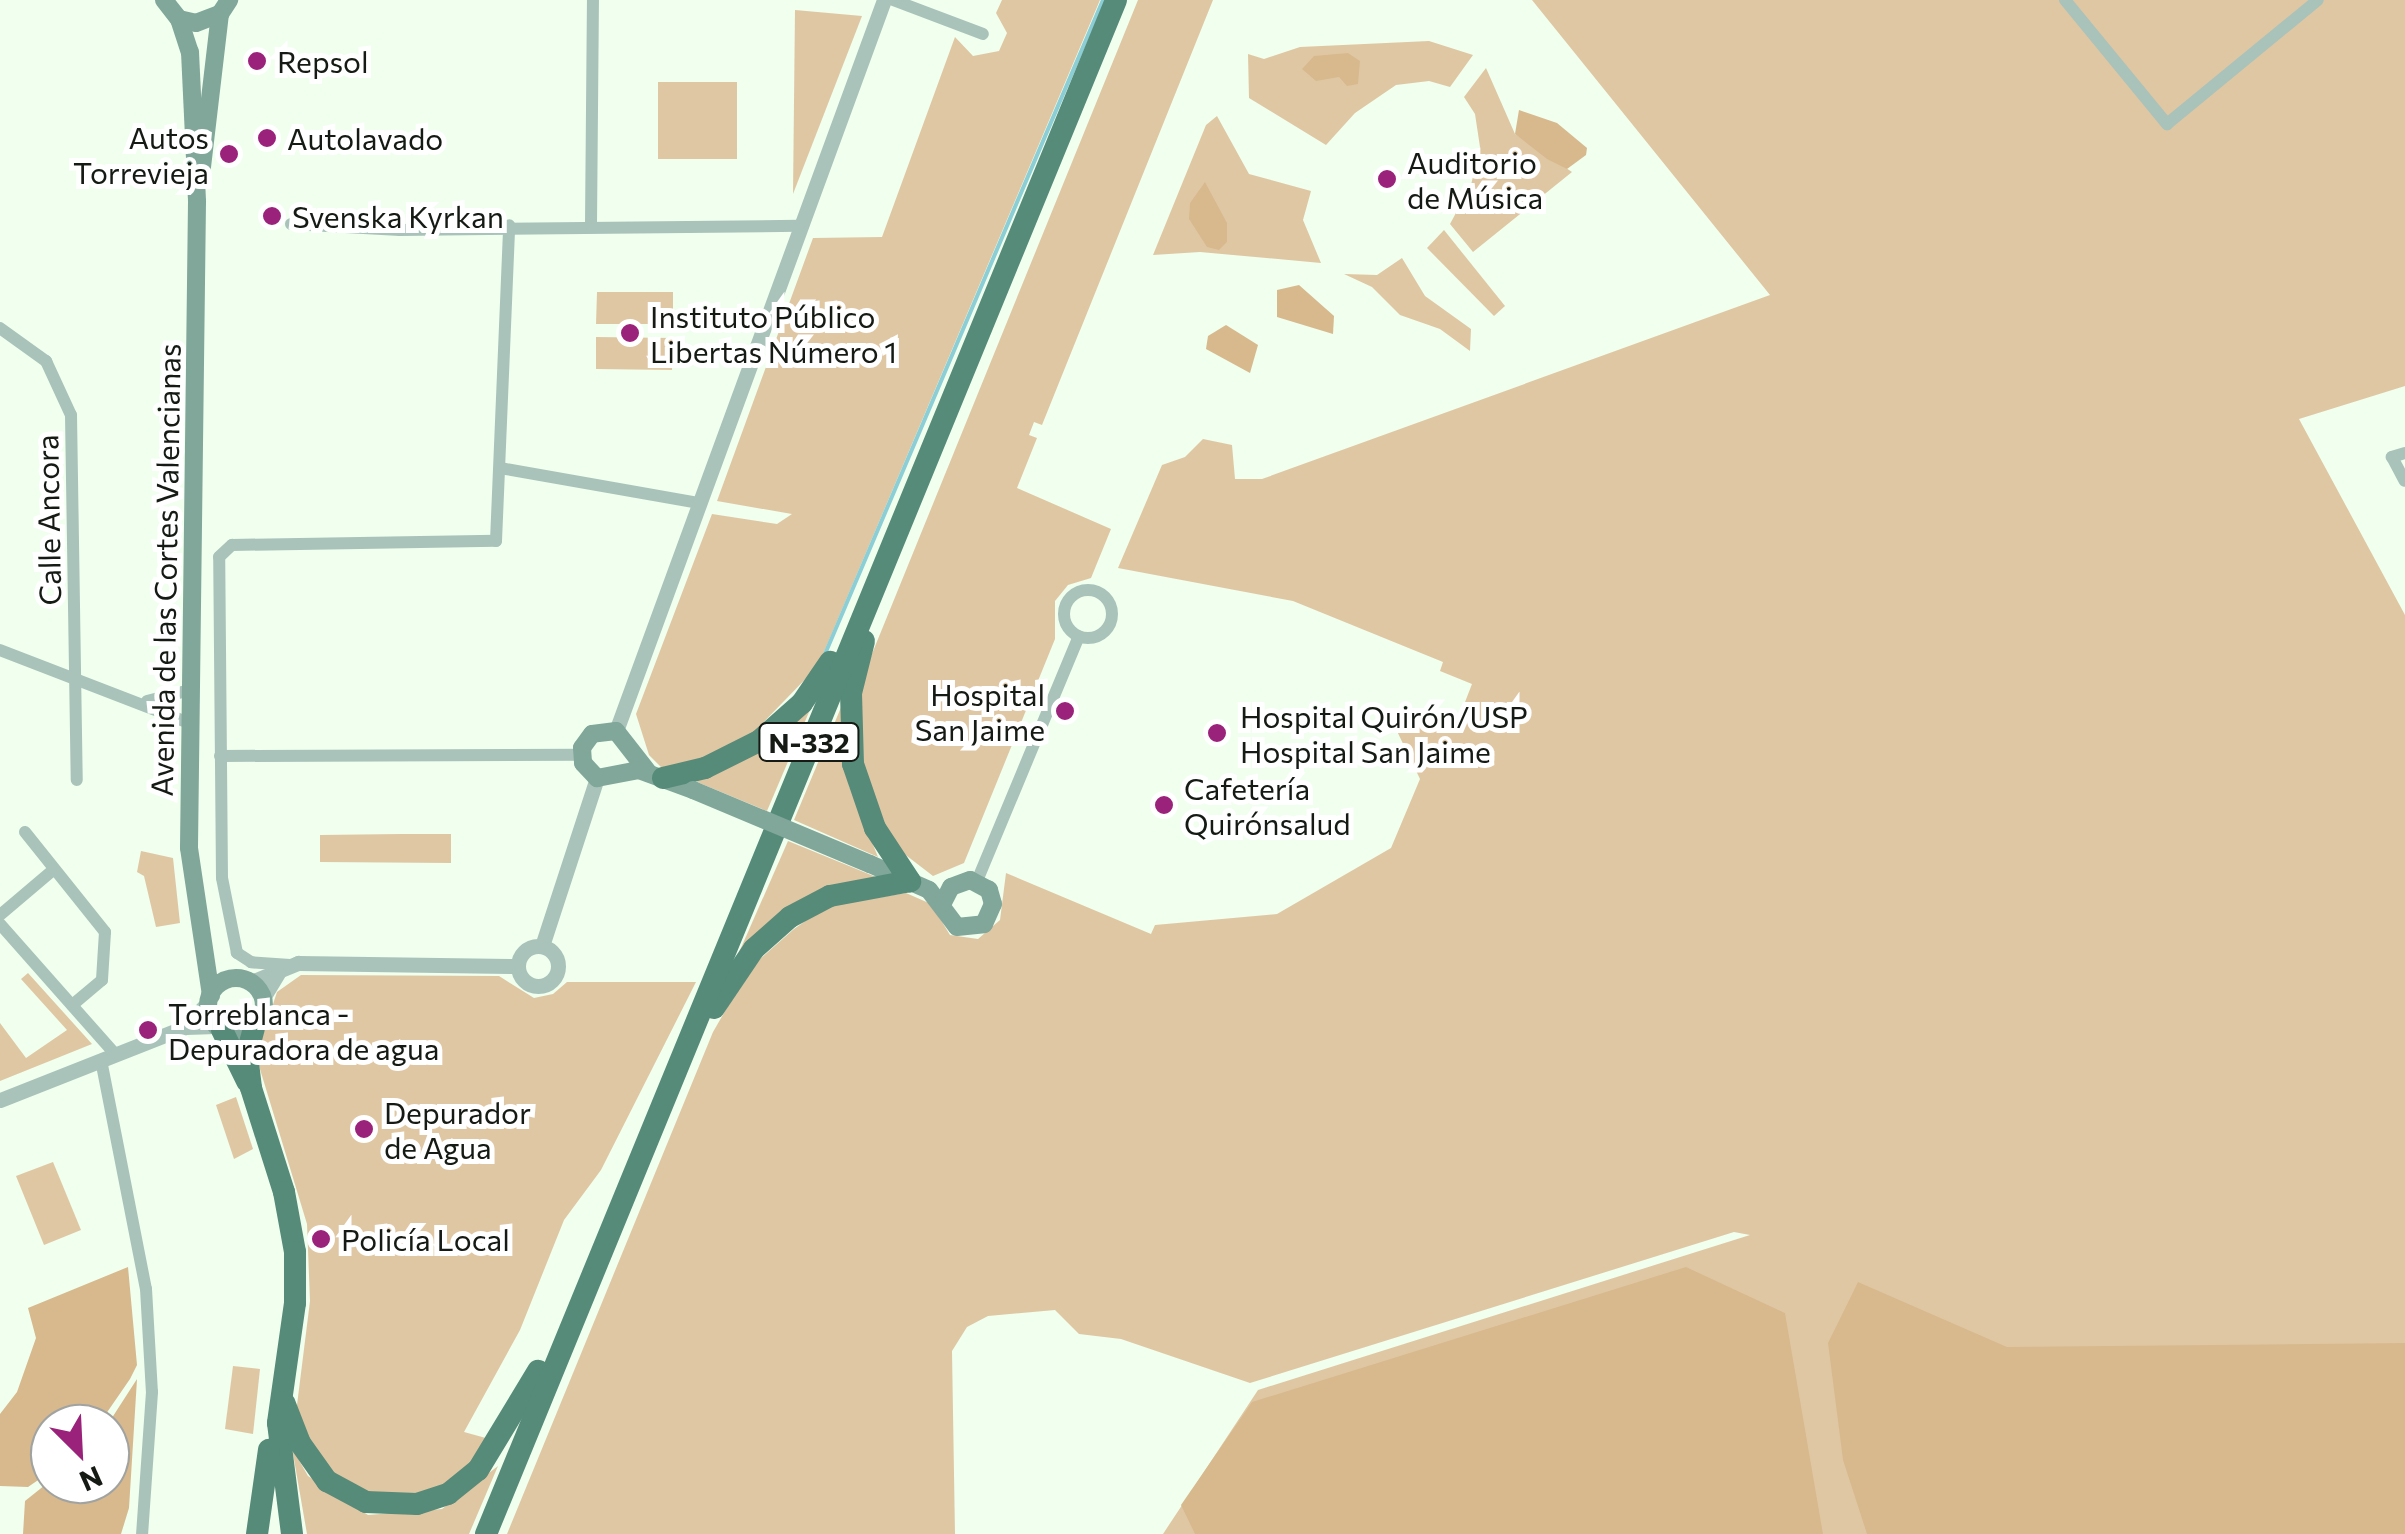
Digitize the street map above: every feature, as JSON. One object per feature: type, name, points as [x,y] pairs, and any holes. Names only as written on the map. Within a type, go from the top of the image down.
[{"type":"highway","name":"N-332","points":[[486,1534],[1116,0]]},
{"type":"highway","name":"N-332","points":[[656,775],[705,768],[759,741],[816,685],[982,326]]},
{"type":"highway","points":[[933,890],[866,811],[853,764],[851,693],[858,656],[982,326]]},
{"type":"highway","points":[[639,1159],[718,1000],[754,949],[790,917],[830,896],[933,890]]},
{"type":"highway","points":[[219,1028],[251,1088],[284,1192],[294,1252],[295,1304],[257,1534]]},
{"type":"highway","points":[[251,1088],[247,1055],[254,1028]]},
{"type":"highway","points":[[282,1394],[308,1458],[340,1490],[382,1504],[433,1499],[464,1483],[490,1455],[588,1282]]},
{"type":"highway","points":[[278,1423],[292,1534]]},
{"type":"main road","points":[[164,0],[180,19],[196,23],[224,7]]},
{"type":"main road","name":"Avenida de las Cortes Valencianas","points":[[197,202],[224,7]]},
{"type":"main road","name":"Avenida de las Cortes Valencianas","points":[[180,19],[190,52],[197,202],[190,863],[210,998],[219,1028]]},
{"type":"main road","points":[[629,763],[597,778],[581,755],[592,734],[616,732],[629,763],[933,890],[977,882],[993,904],[978,928],[951,922],[933,890]]},
{"type":"main road","name":"Avenida de las Cortes Valencianas","points":[[204,938],[244,973],[263,998]]},
{"type":"main road","points":[[210,998],[244,973]]},
{"type":"main road","points":[[219,1028],[254,1028],[263,998]]},
{"type":"street","points":[[224,7],[242,0]]},
{"type":"street","points":[[591,224],[592,0]]},
{"type":"street","points":[[616,732],[884,0]]},
{"type":"street","points":[[893,0],[982,34]]},
{"type":"street","points":[[2064,0],[2167,124],[2318,0]]},
{"type":"street","points":[[291,224],[400,230],[591,224],[799,226]]},
{"type":"street","points":[[510,225],[500,468],[492,544],[232,546],[219,557],[220,756],[222,878],[235,948],[244,973],[518,966]]},
{"type":"street","name":"Calle Ancora","points":[[0,328],[46,361],[71,415],[77,780]]},
{"type":"street","points":[[2398,455],[2405,481]]},
{"type":"street","points":[[500,468],[698,503]]},
{"type":"street","points":[[977,882],[1079,636]]},
{"type":"street","points":[[0,650],[74,681],[147,702],[190,723]]},
{"type":"street","points":[[147,702],[190,690]]},
{"type":"street","points":[[220,756],[581,755]]},
{"type":"street","points":[[542,946],[597,778]]},
{"type":"street","points":[[25,832],[105,932],[102,980],[72,1006]]},
{"type":"street","points":[[0,915],[53,870]]},
{"type":"street","points":[[0,924],[72,1006],[108,1057],[146,1289],[151,1408],[142,1534]]},
{"type":"street","points":[[518,966],[525,950],[542,946]]},
{"type":"street","points":[[518,966],[527,984],[552,982],[558,964],[542,946]]},
{"type":"street","points":[[263,998],[284,969]]},
{"type":"street","points":[[185,1026],[210,998]]},
{"type":"street","points":[[0,1100],[185,1026],[219,1028]]},
{"type":"shaded area","points":[[1002,0],[1100,0],[818,666],[752,734],[714,755],[662,768],[649,755],[636,714],[712,514],[777,524],[792,514],[717,501],[813,238],[882,237],[955,37],[973,56],[999,51],[1007,33],[996,13]]},
{"type":"shaded area","points":[[1138,0],[1213,0],[1042,425],[1034,422],[1029,435],[1037,438],[1017,488],[1111,529],[1091,578],[1068,585],[1055,601],[1055,639],[964,863],[933,876],[894,846],[862,767],[857,726],[865,671]]},
{"type":"shaded area","points":[[1532,0],[2405,0],[2405,386],[2299,419],[2405,615],[2405,1534],[1163,1534],[1258,1390],[1750,1235],[1734,1232],[1250,1383],[1121,1339],[1079,1334],[1055,1310],[988,1316],[967,1327],[952,1351],[955,1534],[507,1534],[713,1032],[750,968],[794,929],[827,906],[906,893],[931,904],[950,935],[978,939],[1000,920],[1006,873],[1151,934],[1155,925],[1277,914],[1391,848],[1420,779],[1395,727],[1442,708],[1460,715],[1472,684],[1440,671],[1443,662],[1293,601],[1118,568],[1162,465],[1185,457],[1203,439],[1232,445],[1235,479],[1262,479],[1770,295]]},
{"type":"shaded area","points":[[795,10],[862,16],[793,194]]},
{"type":"shaded area","points":[[1429,41],[1473,55],[1450,87],[1429,81],[1396,85],[1355,113],[1326,145],[1249,98],[1248,54],[1264,59],[1300,47]]},
{"type":"shaded area","points":[[1348,53],[1360,61],[1358,84],[1347,86],[1339,77],[1316,81],[1302,69],[1314,56]]},
{"type":"shaded area","points":[[1486,68],[1515,134],[1572,172],[1473,252],[1450,224],[1471,185],[1480,147],[1475,114],[1464,97]]},
{"type":"shaded area","points":[[658,82],[737,82],[737,159],[658,159]]},
{"type":"shaded area","points":[[1519,110],[1557,123],[1587,148],[1586,155],[1567,169],[1547,159],[1515,134]]},
{"type":"shaded area","points":[[1217,116],[1249,174],[1311,191],[1303,220],[1321,263],[1200,252],[1153,255],[1206,125]]},
{"type":"shaded area","points":[[1205,182],[1227,223],[1227,242],[1219,250],[1207,247],[1189,219],[1190,203]]},
{"type":"shaded area","points":[[1444,230],[1505,306],[1494,316],[1427,248]]},
{"type":"shaded area","points":[[1402,258],[1425,296],[1471,329],[1470,351],[1440,329],[1400,315],[1372,287],[1344,274],[1377,275]]},
{"type":"shaded area","points":[[1299,285],[1334,316],[1333,334],[1277,317],[1277,290]]},
{"type":"shaded area","points":[[597,292],[673,292],[673,324],[596,324]]},
{"type":"shaded area","points":[[1226,325],[1258,345],[1250,373],[1206,349],[1208,336]]},
{"type":"shaded area","points":[[596,337],[673,338],[672,370],[596,369]]},
{"type":"shaded area","points":[[812,705],[767,811],[697,782],[698,778]]},
{"type":"shaded area","points":[[842,705],[849,786],[878,857],[794,820]]},
{"type":"shaded area","points":[[451,834],[451,863],[320,862],[320,835]]},
{"type":"shaded area","points":[[788,841],[876,877],[737,957]]},
{"type":"shaded area","points":[[141,851],[173,858],[180,923],[156,927],[144,876],[137,872]]},
{"type":"shaded area","points":[[28,973],[92,1044],[0,1081],[0,1023],[26,1058],[67,1030],[21,979]]},
{"type":"shaded area","points":[[301,975],[499,976],[534,998],[553,994],[567,982],[696,982],[601,1170],[564,1220],[520,1330],[464,1432],[493,1440],[452,1482],[399,1500],[345,1486],[319,1462],[296,1413],[310,1301],[307,1224],[256,1056],[277,992]]},
{"type":"shaded area","points":[[236,1097],[253,1149],[234,1159],[216,1105]]},
{"type":"shaded area","points":[[53,1162],[81,1230],[44,1245],[16,1176]]},
{"type":"shaded area","points":[[128,1267],[137,1365],[113,1404],[30,1404],[30,1486],[0,1486],[0,1414],[17,1392],[36,1338],[28,1308]]},
{"type":"shaded area","points":[[1686,1267],[1785,1313],[1823,1534],[1195,1534],[1181,1505],[1252,1402]]},
{"type":"shaded area","points":[[1858,1282],[2007,1347],[2405,1343],[2405,1534],[1867,1534],[1843,1460],[1828,1343]]},
{"type":"shaded area","points":[[233,1366],[260,1369],[253,1434],[225,1429]]},
{"type":"shaded area","points":[[137,1379],[130,1492],[130,1404],[121,1404]]},
{"type":"shaded area","points":[[292,1448],[308,1476],[368,1515],[442,1509],[498,1466],[469,1534],[307,1534]]},
{"type":"shaded area","points":[[30,1497],[30,1504],[129,1504],[121,1534],[23,1534],[25,1501]]},
{"type":"waterway","points":[[825,654],[1103,0]]},
{"type":"place","name":"Repsol","points":[[257,61]]},
{"type":"place","name":"Autolavado","points":[[267,138]]},
{"type":"place","name":"Autos Torrevieja","points":[[229,154]]},
{"type":"place","name":"Auditorio de Música","points":[[1387,179]]},
{"type":"place","name":"Svenska Kyrkan","points":[[272,216]]},
{"type":"place","name":"Instituto Público Libertas Número 1","points":[[630,333]]},
{"type":"place","name":"Hospital San Jaime","points":[[1065,711]]},
{"type":"place","name":"Hospital Quirón/USP Hospital San Jaime","points":[[1217,733]]},
{"type":"place","name":"Cafetería Quirónsalud","points":[[1164,805]]},
{"type":"place","name":"Torreblanca - Depuradora de agua","points":[[148,1030]]},
{"type":"place","name":"Depurador de Agua","points":[[364,1129]]},
{"type":"place","name":"Policía Local","points":[[321,1239]]}]
